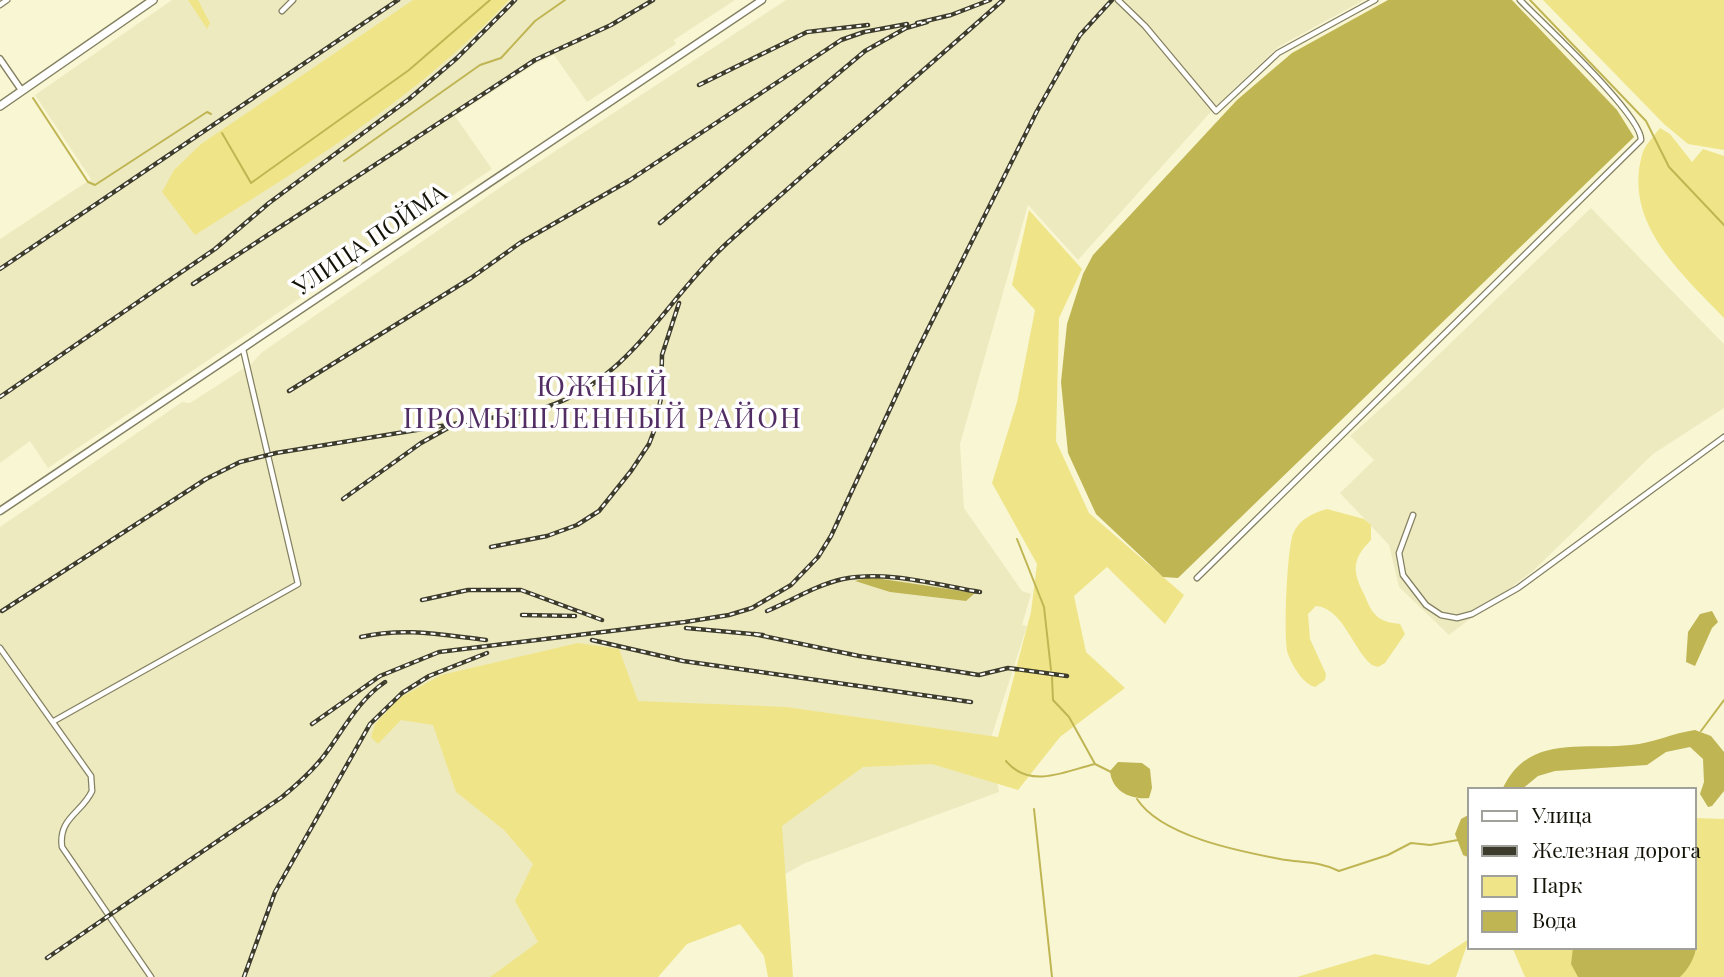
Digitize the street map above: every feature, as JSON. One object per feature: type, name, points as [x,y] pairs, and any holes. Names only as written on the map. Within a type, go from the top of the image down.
[{"type":"main road","points":[[0,106],[153,0]]},
{"type":"main road","name":"УЛИЦА ПОЙМА","points":[[0,511],[762,0]]},
{"type":"street","points":[[0,5],[7,0]]},
{"type":"street","points":[[282,12],[293,0]]},
{"type":"street","points":[[1118,0],[1144,26],[1216,111],[1278,53],[1375,0]]},
{"type":"street","points":[[1197,578],[1641,140],[1641,132],[1622,105],[1520,0]]},
{"type":"street","points":[[0,59],[22,91]]},
{"type":"street","points":[[54,721],[298,584],[243,349]]},
{"type":"street","points":[[1413,515],[1399,552],[1403,575],[1426,604],[1441,615],[1457,618],[1472,614],[1518,588],[1724,436]]},
{"type":"street","points":[[0,648],[87,767],[93,784],[89,798],[66,821],[62,830],[62,847],[151,977]]},
{"type":"shaded area","points":[[172,0],[735,0],[674,40],[676,44],[587,102],[554,55],[535,64],[455,116],[492,169],[48,468],[30,441],[0,463],[0,239],[91,179],[35,95]]},
{"type":"shaded area","points":[[786,0],[1364,0],[1278,47],[1217,105],[1078,260],[1028,205],[960,444],[964,508],[1022,591],[1031,594],[1022,625],[1027,626],[991,738],[999,792],[803,864],[654,949],[631,977],[0,977],[0,527],[182,402],[190,403],[252,363],[261,353],[508,182]]},
{"type":"shaded area","points":[[1591,208],[1724,344],[1724,408],[1653,454],[1534,570],[1449,635],[1399,587],[1389,545],[1340,493],[1374,460],[1350,436],[1406,386]]},
{"type":"green space","points":[[188,0],[198,0],[210,23],[207,29]]},
{"type":"green space","points":[[413,0],[509,0],[474,35],[399,99],[319,156],[195,235],[162,192],[174,170],[201,144]]},
{"type":"green space","points":[[1543,0],[1724,0],[1724,150],[1688,144],[1664,124]]},
{"type":"green space","points":[[1660,128],[1670,134],[1692,162],[1703,149],[1724,156],[1724,318],[1660,246],[1641,203],[1638,180],[1642,155]]},
{"type":"green space","points":[[1029,210],[1082,269],[1059,318],[1056,441],[1089,513],[1184,595],[1165,624],[1107,567],[1074,596],[1086,652],[1125,688],[1060,737],[1018,790],[932,764],[863,767],[782,826],[793,977],[768,977],[764,956],[740,924],[687,944],[658,977],[490,977],[538,942],[515,901],[533,864],[504,830],[456,792],[433,725],[401,720],[378,744],[371,737],[375,724],[399,698],[441,675],[578,643],[619,649],[638,701],[786,707],[998,737],[1031,612],[1037,564],[992,483],[1017,402],[1035,310],[1012,285]]},
{"type":"green space","points":[[1327,509],[1364,519],[1371,525],[1371,540],[1357,559],[1357,579],[1374,613],[1379,618],[1400,624],[1405,634],[1385,663],[1378,667],[1365,658],[1333,614],[1316,606],[1308,614],[1310,639],[1326,674],[1325,680],[1315,687],[1302,678],[1288,654],[1287,574],[1293,534],[1299,524],[1307,517]]},
{"type":"green space","points":[[1696,818],[1724,819],[1724,977],[1525,977],[1513,949],[1696,949]]},
{"type":"green space","points":[[1468,940],[1456,977],[1297,977],[1375,954],[1429,965]]},
{"type":"water","points":[[1388,0],[1512,0],[1617,110],[1634,137],[1178,578],[1163,577],[1096,514],[1068,453],[1061,382],[1067,324],[1083,274],[1093,255],[1237,100],[1292,53]]},
{"type":"water","points":[[869,577],[975,593],[966,601],[890,592],[855,581]]},
{"type":"water","points":[[1712,611],[1718,622],[1712,628],[1695,666],[1686,662],[1688,632],[1700,614]]},
{"type":"water","points":[[1695,730],[1711,736],[1724,752],[1724,791],[1712,806],[1708,807],[1700,794],[1704,782],[1703,759],[1690,747],[1666,752],[1647,765],[1555,771],[1538,776],[1523,788],[1503,788],[1513,772],[1526,760],[1541,752],[1557,748],[1639,744]]},
{"type":"water","points":[[1118,762],[1142,763],[1150,769],[1152,788],[1149,798],[1129,796],[1118,789],[1110,771]]},
{"type":"water","points":[[1468,815],[1468,857],[1463,855],[1455,834],[1461,819]]},
{"type":"water","points":[[1573,949],[1696,949],[1689,967],[1680,977],[1578,977],[1571,964]]},
{"type":"waterway","points":[[222,133],[251,183],[409,70],[490,0]]},
{"type":"waterway","points":[[344,161],[480,65],[501,58],[535,21],[565,0]]},
{"type":"waterway","points":[[1530,0],[1646,121],[1669,167],[1724,225]]},
{"type":"waterway","points":[[33,98],[88,182],[95,185],[207,112],[211,114]]},
{"type":"waterway","points":[[1017,539],[1044,607],[1051,670]]},
{"type":"waterway","points":[[1052,677],[1053,700],[1069,717],[1095,764]]},
{"type":"waterway","points":[[1701,731],[1724,700]]},
{"type":"waterway","points":[[1006,761],[1015,770],[1037,777],[1060,774],[1095,764],[1111,772]]},
{"type":"waterway","points":[[1137,799],[1148,812],[1164,823],[1202,840],[1263,856],[1324,865],[1339,871],[1388,855],[1411,843],[1430,845],[1458,840]]},
{"type":"waterway","points":[[1034,809],[1052,977]]},
{"type":"railway","points":[[0,269],[398,0]]},
{"type":"railway","points":[[0,397],[215,249],[269,203],[409,99],[457,58],[515,0]]},
{"type":"railway","points":[[193,284],[535,60],[611,25],[653,0]]},
{"type":"railway","points":[[917,23],[951,15],[990,0]]},
{"type":"railway","points":[[2,611],[206,479],[240,462],[276,453],[533,411],[566,400],[593,384],[640,342],[725,245],[1003,0]]},
{"type":"railway","points":[[312,724],[380,676],[439,652],[729,615],[752,608],[791,585],[818,557],[831,536],[915,355],[1037,111],[1080,35],[1112,0]]},
{"type":"railway","points":[[660,223],[865,51],[906,28],[927,22]]},
{"type":"railway","points":[[289,391],[471,278],[520,243],[630,180],[841,40],[864,32],[907,24]]},
{"type":"railway","points":[[699,85],[807,32],[868,25]]},
{"type":"railway","points":[[491,547],[547,536],[577,525],[599,511],[631,471],[649,444],[654,431],[661,398],[662,355],[679,303]]},
{"type":"railway","points":[[343,499],[421,443],[448,428]]},
{"type":"railway","points":[[767,611],[823,585],[860,577],[894,577],[980,592]]},
{"type":"railway","points":[[422,600],[468,590],[521,590],[602,620]]},
{"type":"railway","points":[[522,615],[575,616]]},
{"type":"railway","points":[[686,628],[763,635]]},
{"type":"railway","points":[[361,637],[408,632],[486,640]]},
{"type":"railway","points":[[754,634],[859,656],[979,675],[1008,668],[1067,676]]},
{"type":"railway","points":[[592,640],[683,661],[971,702]]},
{"type":"railway","points":[[244,977],[275,892],[370,724],[402,693],[429,676],[487,653]]},
{"type":"railway","points":[[47,958],[282,797],[319,763],[361,704],[385,682]]},
{"type":"district","name":"ЮЖНЫЙ ПРОМЫШЛЕННЫЙ РАЙОН","points":[[603,402]]}]
